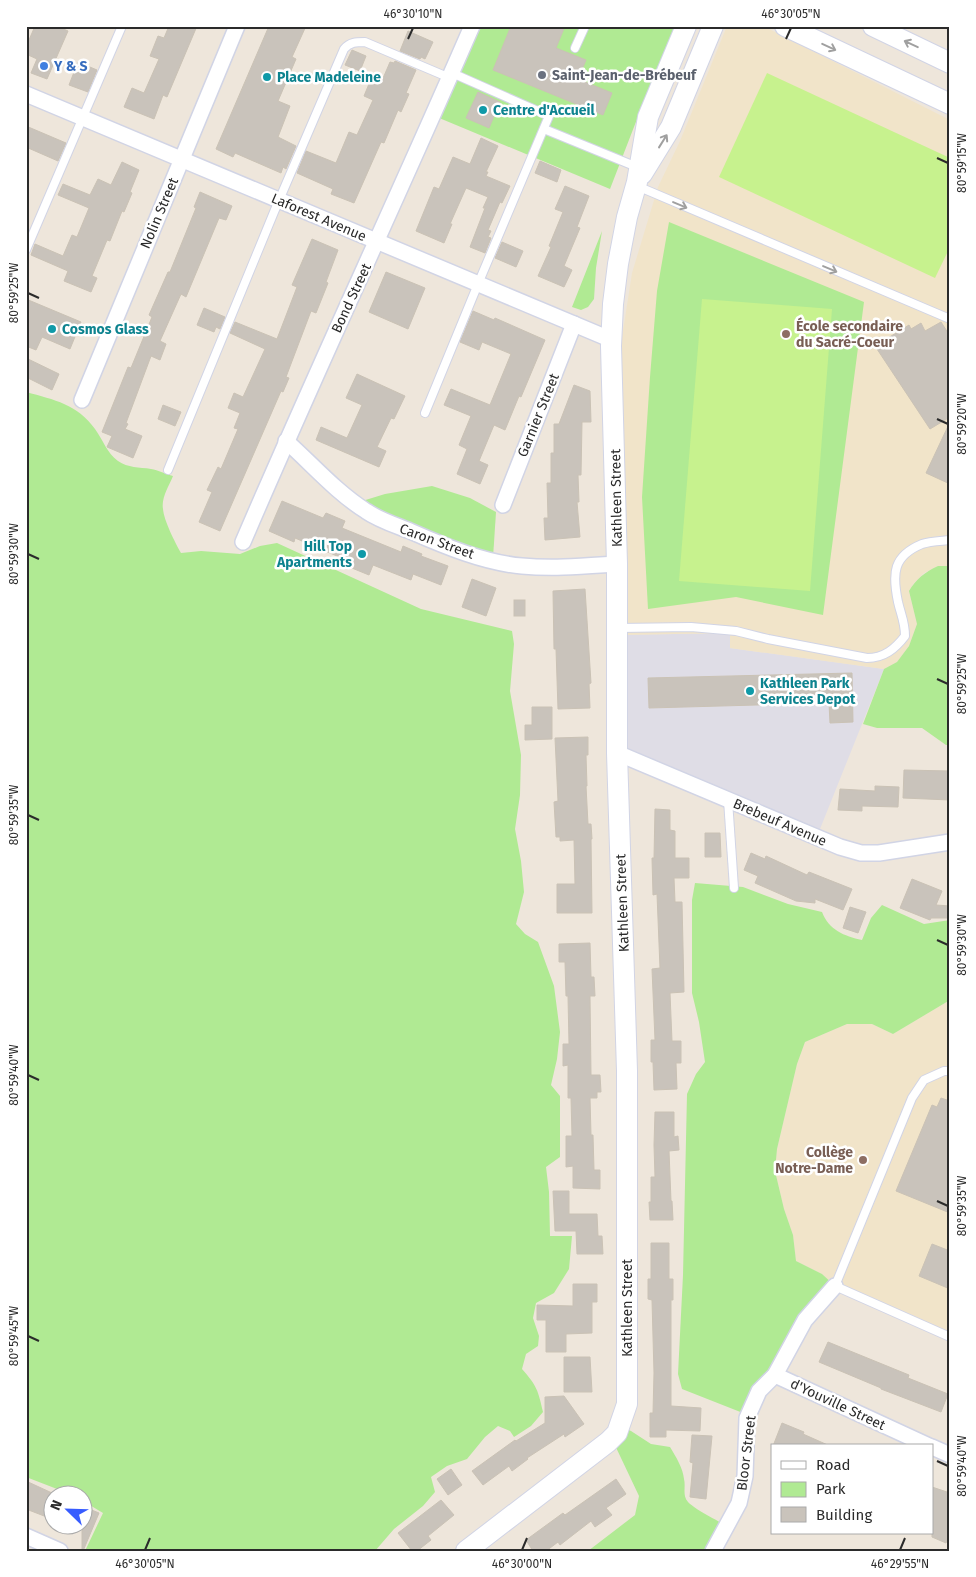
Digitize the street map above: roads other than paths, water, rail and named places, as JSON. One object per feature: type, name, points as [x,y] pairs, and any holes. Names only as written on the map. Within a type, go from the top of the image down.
[{"type":"street","name":"Nolin Street","points":[[82,400],[237,26]]},
{"type":"street","name":"Bond Street","points":[[243,542],[286,441],[377,242],[472,26]]},
{"type":"street","name":"Kathleen Street","points":[[466,1551],[608,1442],[617,1433],[627,1404],[627,1072],[617,753],[617,564],[612,340],[613,304],[626,217],[637,179],[648,117],[686,26]]},
{"type":"street","name":"Kathleen Street","points":[[637,179],[671,127],[713,26]]},
{"type":"street","points":[[785,26],[950,104]]},
{"type":"street","points":[[873,26],[950,63]]},
{"type":"street","name":"Laforest Avenue","points":[[26,94],[612,340]]},
{"type":"street","name":"Garnier Street","points":[[502,506],[574,324]]},
{"type":"street","name":"Caron Street","points":[[286,441],[343,493],[366,511],[428,539],[468,553],[520,566],[554,568],[617,564]]},
{"type":"street","name":"Brebeuf Avenue","points":[[617,753],[840,847],[861,853],[879,853],[950,842]]},
{"type":"street","name":"Bloor Street","points":[[713,1551],[739,1503],[745,1476],[748,1418],[759,1391],[775,1375],[805,1320],[835,1286]]},
{"type":"street","name":"d'Youville Street","points":[[775,1375],[927,1444]]},
{"type":"street","name":"d'Youville Street","points":[[934,1447],[950,1455]]},
{"type":"street","points":[[26,1536],[60,1551]]},
{"type":"lane","points":[[26,250],[122,26]]},
{"type":"lane","points":[[575,48],[585,26]]},
{"type":"lane","points":[[168,470],[279,200],[344,49],[349,44],[356,42],[365,42],[550,116],[425,413]]},
{"type":"lane","points":[[544,128],[637,179],[950,319]]},
{"type":"lane","points":[[617,628],[691,627],[736,631],[867,658],[878,658],[893,650],[905,636],[905,624],[900,612],[895,581],[896,568],[900,558],[923,544],[950,540]]},
{"type":"lane","points":[[728,800],[734,888]]},
{"type":"lane","points":[[950,1071],[944,1071],[924,1080],[912,1098],[835,1286],[950,1337]]},
{"type":"place","name":"Y & S","points":[[44,66]]},
{"type":"place","name":"Saint-Jean-de-Brébeuf","points":[[542,75]]},
{"type":"place","name":"Place Madeleine","points":[[267,77]]},
{"type":"place","name":"Centre d'Accueil","points":[[483,110]]},
{"type":"place","name":"Cosmos Glass","points":[[52,329]]},
{"type":"place","name":"École secondaire du Sacré-Coeur","points":[[786,334]]},
{"type":"place","name":"Hill Top Apartments","points":[[362,554]]},
{"type":"place","name":"Kathleen Park Services Depot","points":[[750,691]]},
{"type":"place","name":"Collège Notre-Dame","points":[[863,1160]]}]
